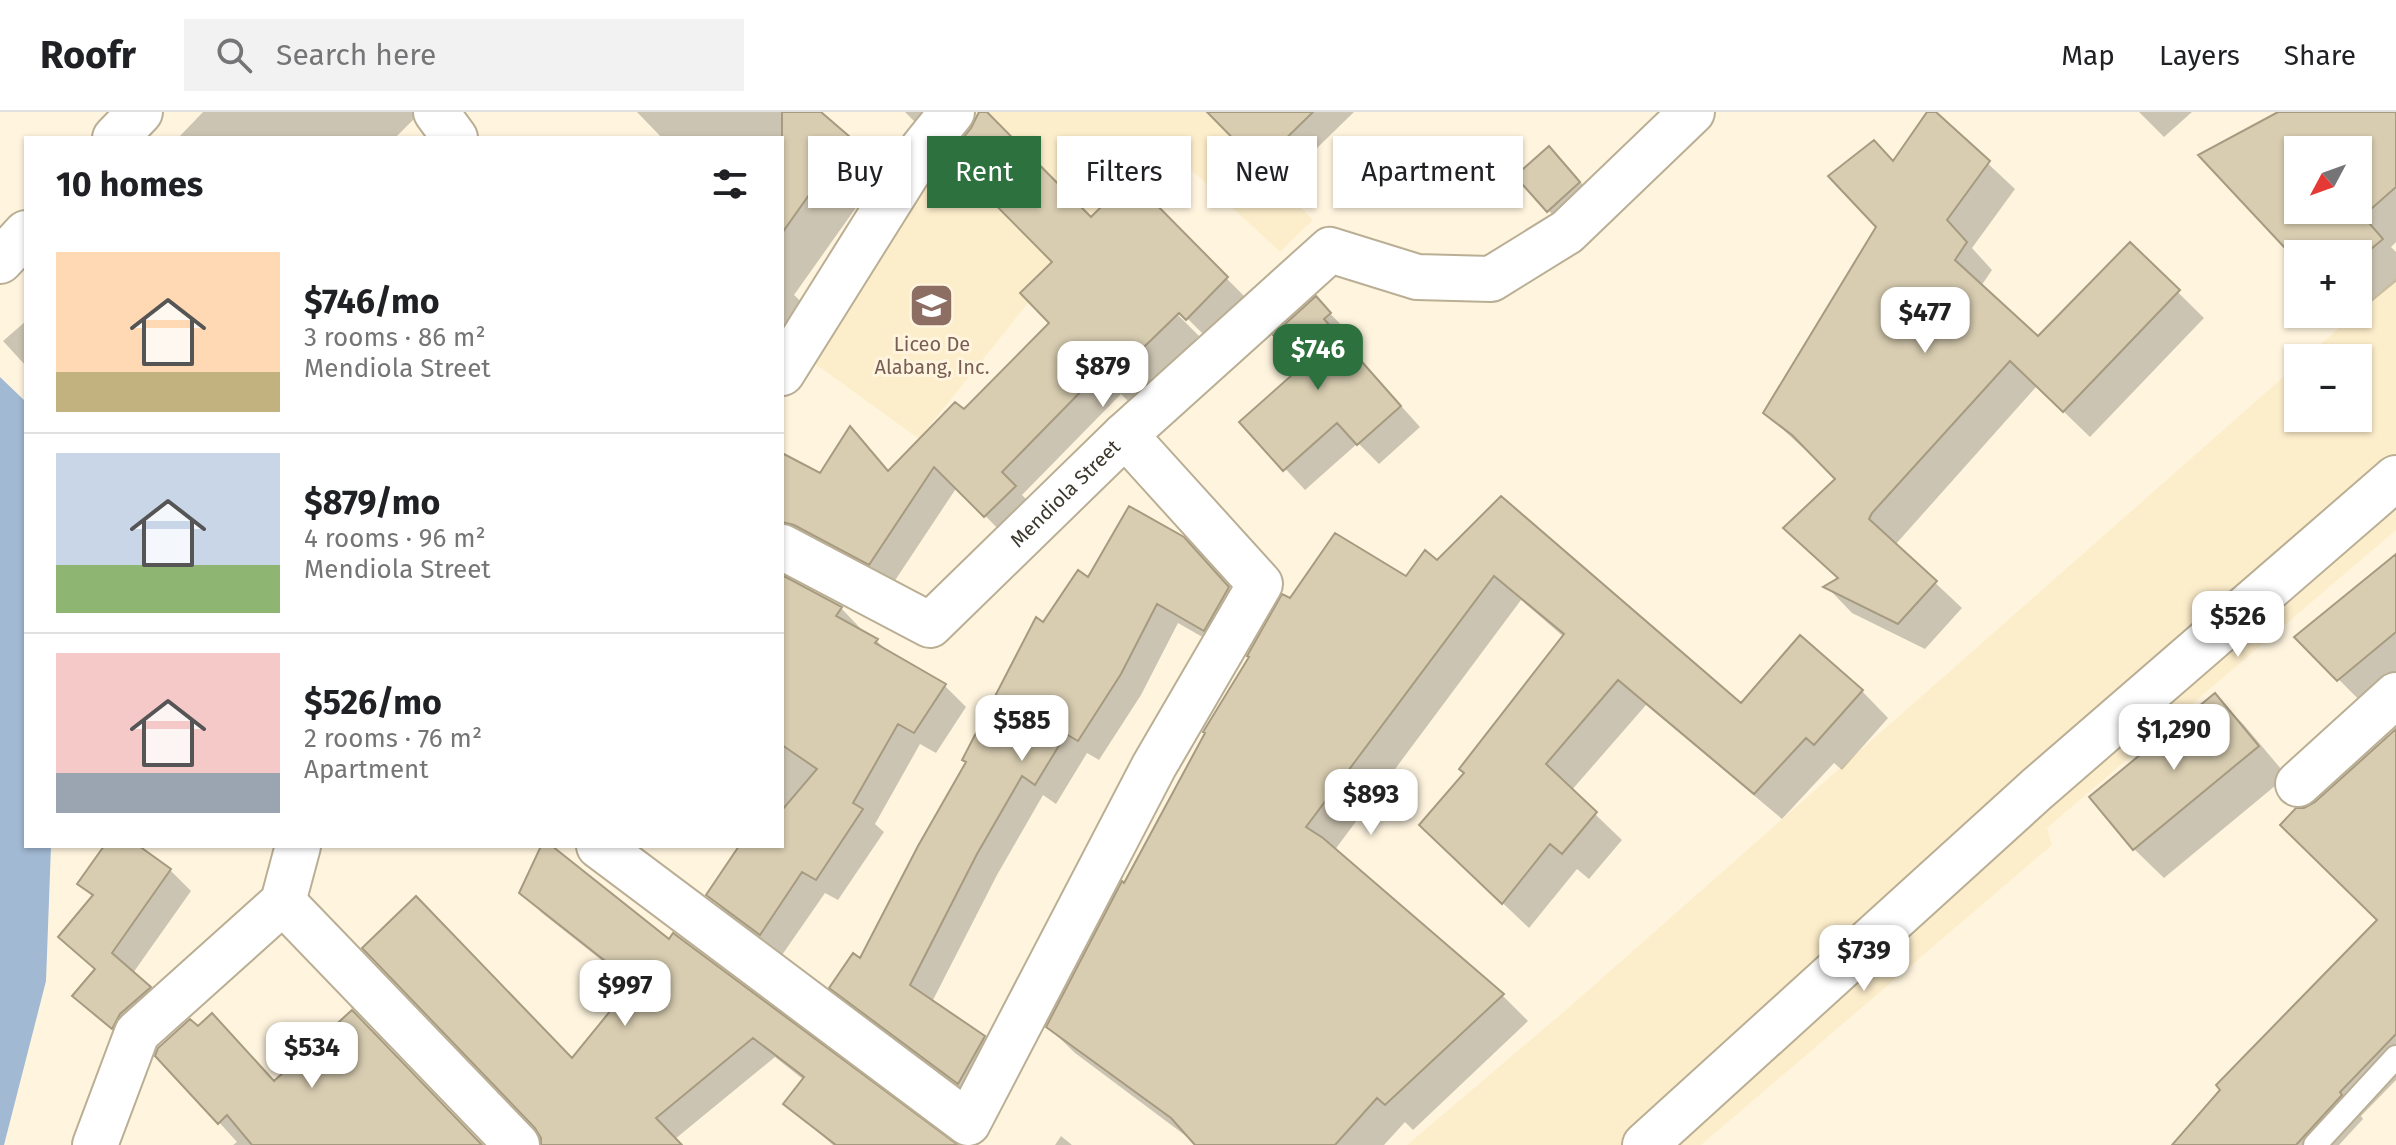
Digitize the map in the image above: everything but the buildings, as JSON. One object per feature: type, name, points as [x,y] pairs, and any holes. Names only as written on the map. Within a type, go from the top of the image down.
[{"type":"street","points":[[117,136],[140,112]]},
{"type":"street","points":[[436,112],[454,136]]},
{"type":"street","points":[[784,370],[923,148],[952,112]]},
{"type":"street","name":"Mendiola Street","points":[[784,548],[930,625],[1125,435],[1330,250],[1417,277],[1491,279],[1567,232],[1692,112]]},
{"type":"street","points":[[0,261],[24,235]]},
{"type":"street","points":[[602,848],[968,1123],[1154,766],[1260,584],[1125,435]]},
{"type":"street","points":[[1645,1145],[2037,789],[2396,478]]},
{"type":"street","points":[[2298,784],[2396,695]]},
{"type":"street","points":[[95,1145],[137,1033],[283,902],[297,848]]},
{"type":"street","points":[[283,902],[517,1145]]},
{"type":"lane","points":[[2315,1145],[2396,1057]]},
{"type":"shaded area","name":"Liceo De Alabang, Inc.","points":[[957,112],[1206,112],[1230,136],[1207,136],[1207,184],[1191,170],[1191,136],[1057,136],[1057,208],[1104,208],[919,439],[807,358],[898,208],[911,208],[911,187],[927,161],[927,208],[1041,208],[1041,136],[942,136]]},
{"type":"shaded area","name":"Liceo De Alabang, Inc.","points":[[1232,208],[1301,208],[1313,220],[1280,252]]},
{"type":"shaded area","points":[[2396,278],[2396,530],[2047,828],[2052,845],[1701,1145],[1407,1145],[1567,1009],[2284,376],[2284,432],[2372,432],[2372,344],[2321,344],[2339,328],[2372,328],[2372,299]]},
{"type":"water","points":[[0,377],[24,400],[24,848],[51,848],[46,981],[4,1145],[0,1145]]},
{"type":"place","name":"Liceo De Alabang, Inc.","points":[[932,305]]}]
